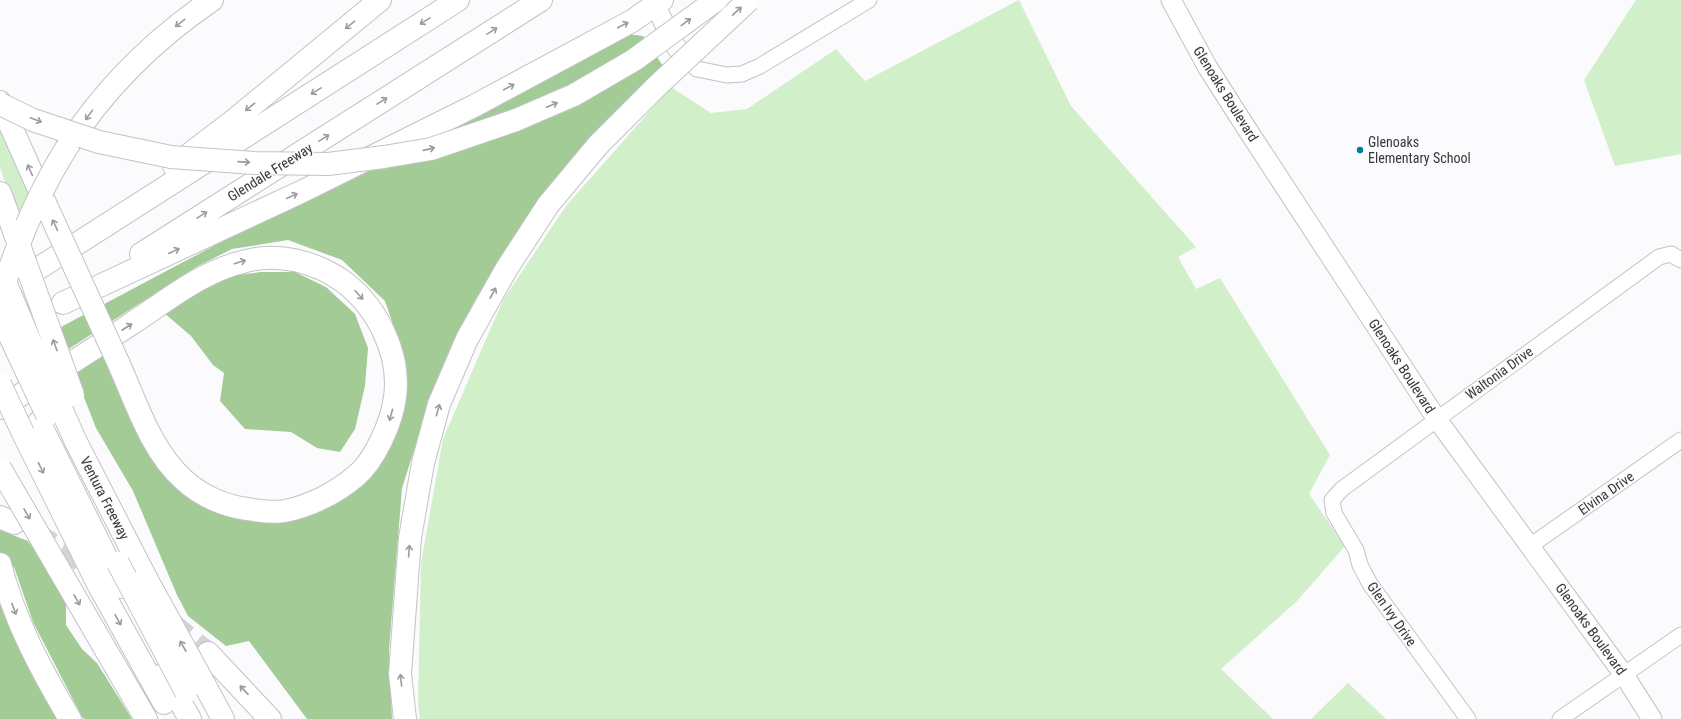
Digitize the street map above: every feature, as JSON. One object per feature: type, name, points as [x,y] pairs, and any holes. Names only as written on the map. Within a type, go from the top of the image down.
[{"type":"highway","points":[[0,299],[23,231],[45,184],[67,147],[97,105],[145,53],[170,30],[212,0]]},
{"type":"highway","points":[[40,267],[233,121],[380,0]]},
{"type":"highway","points":[[0,292],[458,0]]},
{"type":"highway","name":"Glendale Freeway","points":[[0,343],[541,0]]},
{"type":"highway","points":[[0,103],[33,120],[99,142],[171,157],[254,163],[328,164],[384,157],[431,149],[516,120],[574,95],[634,60],[716,0]]},
{"type":"highway","points":[[405,719],[400,674],[410,538],[423,463],[439,404],[467,339],[507,268],[548,205],[598,145],[749,0]]},
{"type":"highway","points":[[63,304],[296,194],[474,106],[632,21],[658,3]]},
{"type":"highway","points":[[0,103],[46,205],[118,362],[154,441],[167,462],[185,481],[213,499],[239,508],[283,512],[308,505],[335,491],[358,475],[382,439],[396,396],[394,370],[383,330],[371,308],[355,290],[334,274],[310,264],[292,259],[267,257],[246,260],[216,270],[185,288],[79,358],[0,408]]},
{"type":"highway","points":[[0,193],[14,231],[48,414]]},
{"type":"highway","points":[[0,271],[29,339],[48,414],[99,586],[172,719]]},
{"type":"highway","points":[[0,315],[118,563],[194,686],[202,719]]},
{"type":"highway","points":[[0,339],[48,414],[162,668],[190,719]]},
{"type":"highway","points":[[0,384],[48,414]]},
{"type":"highway","name":"Ventura Freeway","points":[[48,414],[76,442],[146,578],[194,686],[223,719]]},
{"type":"highway","points":[[0,468],[146,719]]},
{"type":"highway","points":[[1,568],[23,632],[44,674],[70,719]]},
{"type":"highway","points":[[208,653],[270,719]]},
{"type":"street","points":[[681,52],[697,69],[727,75],[742,74],[760,66],[869,0]]},
{"type":"street","name":"Glenoaks Boulevard","points":[[1171,0],[1208,68],[1436,418],[1624,675],[1652,719]]},
{"type":"street","points":[[658,3],[665,24]]},
{"type":"street","name":"Waltonia Drive","points":[[1332,500],[1342,489],[1436,418],[1659,257],[1676,257]]},
{"type":"street","name":"Elvina Drive","points":[[1530,546],[1681,440]]},
{"type":"street","name":"Glen Ivy Drive","points":[[1332,500],[1334,513],[1356,550],[1360,565],[1370,584],[1468,719]]},
{"type":"street","points":[[1560,719],[1681,635]]},
{"type":"green space","points":[[1019,0],[1071,106],[1196,247],[1178,257],[1196,289],[1220,278],[1330,455],[1309,494],[1345,546],[1297,601],[1221,669],[1273,719],[420,719],[418,703],[421,563],[443,439],[503,300],[566,206],[671,87],[711,113],[747,109],[836,49],[865,81]]},
{"type":"green space","points":[[1636,0],[1681,0],[1681,154],[1615,166],[1584,80]]},
{"type":"green space","points":[[629,34],[643,36],[663,66],[530,213],[475,300],[433,391],[402,488],[389,650],[392,719],[307,719],[249,641],[226,646],[188,616],[177,595],[133,491],[96,428],[72,367],[103,347],[169,476],[250,518],[337,497],[405,401],[406,362],[385,301],[342,260],[288,240],[232,249],[198,266],[67,350],[59,328],[338,180]]},
{"type":"green space","points":[[0,125],[40,210],[19,221],[0,168]]},
{"type":"green space","points":[[261,272],[295,272],[326,287],[355,314],[368,348],[365,386],[355,429],[340,452],[317,448],[291,432],[245,429],[220,401],[224,373],[213,365],[191,336],[163,312],[221,277]]},
{"type":"green space","points":[[0,530],[33,543],[66,601],[66,625],[82,649],[97,663],[132,719],[84,719],[82,717],[33,622],[14,567],[0,570]]},
{"type":"green space","points":[[0,592],[60,719],[0,719]]},
{"type":"green space","points":[[1348,683],[1386,719],[1311,719]]},
{"type":"tunnel","points":[[33,533],[96,570]]},
{"type":"tunnel","points":[[170,622],[208,653]]},
{"type":"place","name":"Glenoaks Elementary School","points":[[1360,150]]}]
